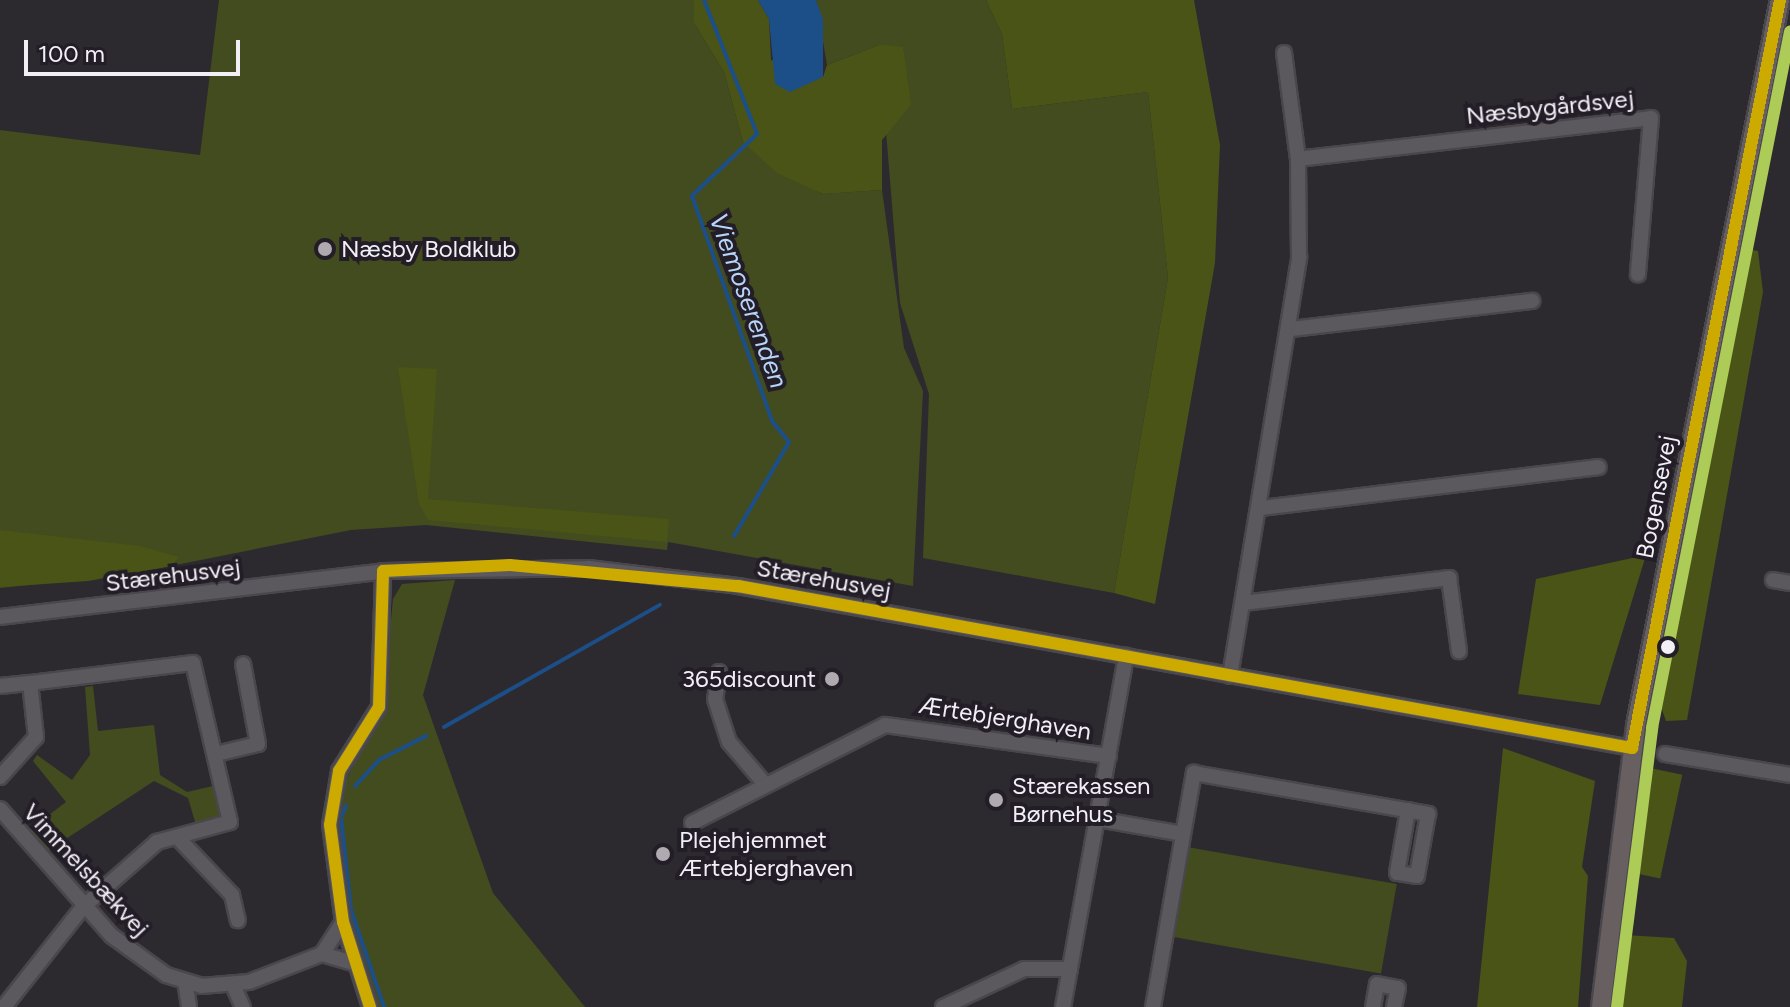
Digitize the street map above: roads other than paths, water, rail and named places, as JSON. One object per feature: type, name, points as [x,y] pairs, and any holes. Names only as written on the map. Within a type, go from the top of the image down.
[{"type":"main road","name":"Bogensevej","points":[[1601,1007],[1632,748],[1780,0]]},
{"type":"street","points":[[1230,676],[1292,329],[1298,159],[1284,53]]},
{"type":"street","name":"Næsbygårdsvej","points":[[1298,159],[1651,118],[1638,274]]},
{"type":"street","points":[[1292,329],[1532,301]]},
{"type":"street","points":[[1261,508],[1599,467]]},
{"type":"street","name":"Stærehusvej","points":[[0,617],[383,571],[510,565],[663,576],[1632,748]]},
{"type":"street","points":[[370,1007],[343,922],[331,792],[379,707],[383,571]]},
{"type":"street","points":[[1243,603],[1449,578],[1459,651]]},
{"type":"street","points":[[1773,580],[1790,583]]},
{"type":"street","points":[[1063,1007],[1126,656]]},
{"type":"street","points":[[0,686],[193,663],[230,822],[157,842],[83,907],[4,1007]]},
{"type":"street","points":[[216,754],[258,744],[243,664]]},
{"type":"street","points":[[719,672],[715,699],[729,742],[764,783]]},
{"type":"street","points":[[0,777],[36,737],[30,683]]},
{"type":"street","name":"Ærtebjerghaven","points":[[692,823],[764,783],[885,725],[1109,756]]},
{"type":"street","points":[[1665,754],[1790,775]]},
{"type":"street","points":[[1153,1007],[1194,773],[1408,810]]},
{"type":"street","name":"Vimmelsbækvej","points":[[0,809],[83,907],[147,966],[185,981],[233,985],[322,954]]},
{"type":"street","points":[[1098,819],[1183,834]]},
{"type":"street","points":[[177,837],[232,895],[238,920]]},
{"type":"street","points":[[343,922],[322,954],[357,964]]},
{"type":"street","points":[[943,1007],[1024,969],[1070,969]]},
{"type":"street","points":[[185,981],[189,1007]]},
{"type":"street","points":[[1373,1007],[1377,984],[1398,988],[1394,1007]]},
{"type":"street","points":[[233,985],[243,1007]]},
{"type":"water","points":[[758,0],[816,0],[823,20],[823,77],[790,92],[775,84],[769,19]]},
{"type":"waterway","name":"Viemoserenden","points":[[704,0],[757,134],[692,196],[772,421],[789,442],[734,536]]},
{"type":"waterway","name":"Viemoserenden","points":[[444,727],[660,605]]},
{"type":"waterway","name":"Viemoserenden","points":[[355,786],[379,760],[426,736]]},
{"type":"waterway","name":"Viemoserenden","points":[[346,806],[341,818],[351,910],[384,1007]]},
{"type":"place","name":"Næsby Boldklub","points":[[325,249]]},
{"type":"place","name":"365discount","points":[[832,679]]},
{"type":"place","name":"Stærekassen Børnehus","points":[[996,800]]},
{"type":"place","name":"Plejehjemmet Ærtebjerghaven","points":[[663,854]]}]
